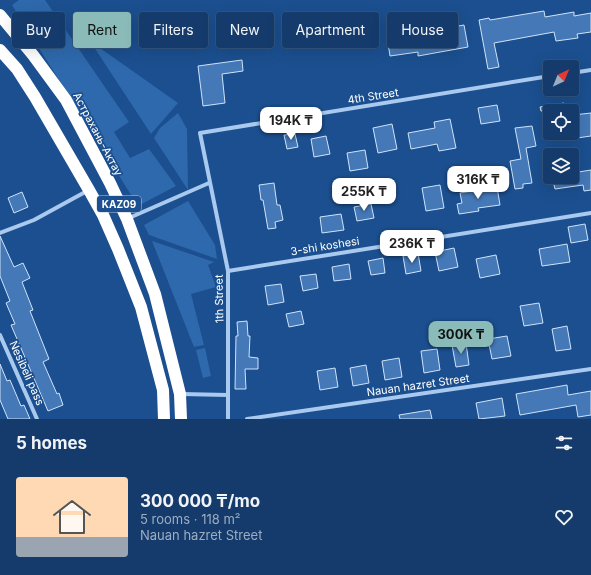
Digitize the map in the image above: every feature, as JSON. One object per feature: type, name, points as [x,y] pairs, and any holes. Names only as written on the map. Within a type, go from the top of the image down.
[{"type":"highway","name":"Астрахань-Актау","points":[[0,16],[33,55],[66,100],[110,182],[127,219],[155,294],[180,394],[181,419]]},
{"type":"highway","name":"KAZ09","points":[[0,50],[17,69],[103,214],[141,307],[164,390],[164,419]]},
{"type":"highway","points":[[17,69],[33,55]]},
{"type":"street","points":[[579,72],[591,70]]},
{"type":"street","name":"4th Street","points":[[200,133],[543,77]]},
{"type":"street","name":"1th Street","points":[[200,133],[228,271],[228,419]]},
{"type":"street","points":[[127,219],[209,183]]},
{"type":"street","points":[[0,234],[34,220],[89,190]]},
{"type":"street","name":"3-shi koshesi","points":[[228,271],[591,213]]},
{"type":"street","name":"Nesibeli pass","points":[[0,335],[37,419]]},
{"type":"street","name":"Nauan hazret Street","points":[[247,419],[591,369]]},
{"type":"street","points":[[180,394],[228,395]]},
{"type":"shaded area","points":[[19,0],[45,0],[53,12],[16,12],[12,5]]},
{"type":"shaded area","points":[[65,29],[73,41],[73,48],[78,48],[129,122],[114,132],[130,158],[149,149],[176,186],[138,206],[39,48],[65,48]]},
{"type":"shaded area","points":[[95,48],[100,48],[178,103],[151,134]]},
{"type":"shaded area","points":[[178,113],[187,129],[188,190],[154,138],[160,128]]},
{"type":"shaded area","points":[[188,201],[215,245],[217,259],[149,235],[144,225]]},
{"type":"shaded area","points":[[152,241],[214,262],[208,265],[216,287],[191,294],[204,345],[194,347]]},
{"type":"shaded area","points":[[205,348],[211,376],[203,378],[196,350]]},
{"type":"building","points":[[544,11],[545,17],[574,12],[574,16],[591,13],[591,32],[577,34],[578,38],[556,41],[554,32],[494,43],[499,67],[488,69],[479,20],[489,18],[490,20]]},
{"type":"building","points":[[464,25],[468,47],[418,56],[418,52],[390,56],[389,48],[458,48],[458,26]]},
{"type":"building","points":[[242,60],[243,71],[222,74],[225,103],[203,106],[198,66]]},
{"type":"building","points":[[497,105],[500,121],[481,124],[478,108]]},
{"type":"building","points":[[543,106],[543,111],[541,111],[540,107]]},
{"type":"building","points":[[591,113],[591,136],[579,138],[579,114]]},
{"type":"building","points":[[450,119],[456,148],[439,151],[437,144],[411,149],[408,133],[435,128],[434,122]]},
{"type":"building","points":[[392,124],[397,149],[378,153],[373,128]]},
{"type":"building","points":[[532,126],[536,146],[526,148],[532,183],[523,184],[523,188],[515,189],[510,161],[521,159],[515,128]]},
{"type":"building","points":[[295,134],[298,147],[287,149],[284,135]]},
{"type":"building","points":[[326,136],[330,154],[314,157],[311,139]]},
{"type":"building","points":[[365,150],[368,168],[350,171],[347,153]]},
{"type":"building","points":[[591,170],[591,190],[584,191],[583,185],[555,189],[554,184],[579,184],[579,172]]},
{"type":"building","points":[[274,183],[277,205],[280,205],[283,220],[275,222],[276,228],[268,229],[259,185]]},
{"type":"building","points":[[440,185],[444,208],[426,211],[422,188]]},
{"type":"building","points":[[497,187],[500,205],[478,208],[479,211],[459,214],[457,204],[462,203],[460,193]]},
{"type":"building","points":[[22,192],[28,207],[14,213],[8,198]]},
{"type":"building","points":[[371,204],[374,218],[357,221],[354,207]]},
{"type":"building","points":[[341,214],[344,230],[322,233],[320,217]]},
{"type":"building","points":[[585,224],[588,240],[571,243],[568,227]]},
{"type":"building","points":[[0,236],[14,267],[23,263],[30,278],[22,282],[33,310],[30,311],[49,359],[43,362],[57,394],[59,393],[63,405],[48,411],[11,325],[15,324],[6,303],[10,301],[0,276]]},
{"type":"building","points":[[567,244],[570,262],[542,266],[539,249]]},
{"type":"building","points":[[454,248],[458,267],[439,271],[435,252]]},
{"type":"building","points":[[418,253],[421,271],[406,274],[403,256]]},
{"type":"building","points":[[496,255],[500,274],[480,278],[476,259]]},
{"type":"building","points":[[383,258],[385,273],[371,275],[368,261]]},
{"type":"building","points":[[349,264],[351,279],[334,281],[332,267]]},
{"type":"building","points":[[316,274],[318,288],[303,291],[300,276]]},
{"type":"building","points":[[281,284],[284,302],[268,305],[265,286]]},
{"type":"building","points":[[539,303],[543,323],[524,326],[520,306]]},
{"type":"building","points":[[301,311],[304,324],[289,327],[286,314]]},
{"type":"building","points":[[247,321],[248,336],[250,336],[249,357],[258,358],[258,369],[245,369],[246,389],[235,389],[236,336],[238,336],[237,322]]},
{"type":"building","points":[[567,326],[571,349],[556,351],[552,329]]},
{"type":"building","points":[[507,336],[511,356],[492,359],[488,339]]},
{"type":"building","points":[[466,343],[469,365],[456,367],[452,345]]},
{"type":"building","points":[[437,349],[440,370],[424,373],[421,351]]},
{"type":"building","points":[[399,358],[402,377],[385,380],[382,361]]},
{"type":"building","points":[[0,364],[7,381],[10,380],[21,406],[24,405],[30,419],[8,419],[0,400]]},
{"type":"building","points":[[366,365],[369,383],[353,386],[350,368]]},
{"type":"building","points":[[335,368],[338,387],[320,390],[317,371]]},
{"type":"building","points":[[567,385],[568,395],[591,391],[591,415],[578,417],[576,405],[520,415],[516,394]]},
{"type":"building","points":[[502,398],[505,416],[479,419],[476,403]]},
{"type":"building","points":[[430,410],[432,419],[400,419],[399,415]]}]
